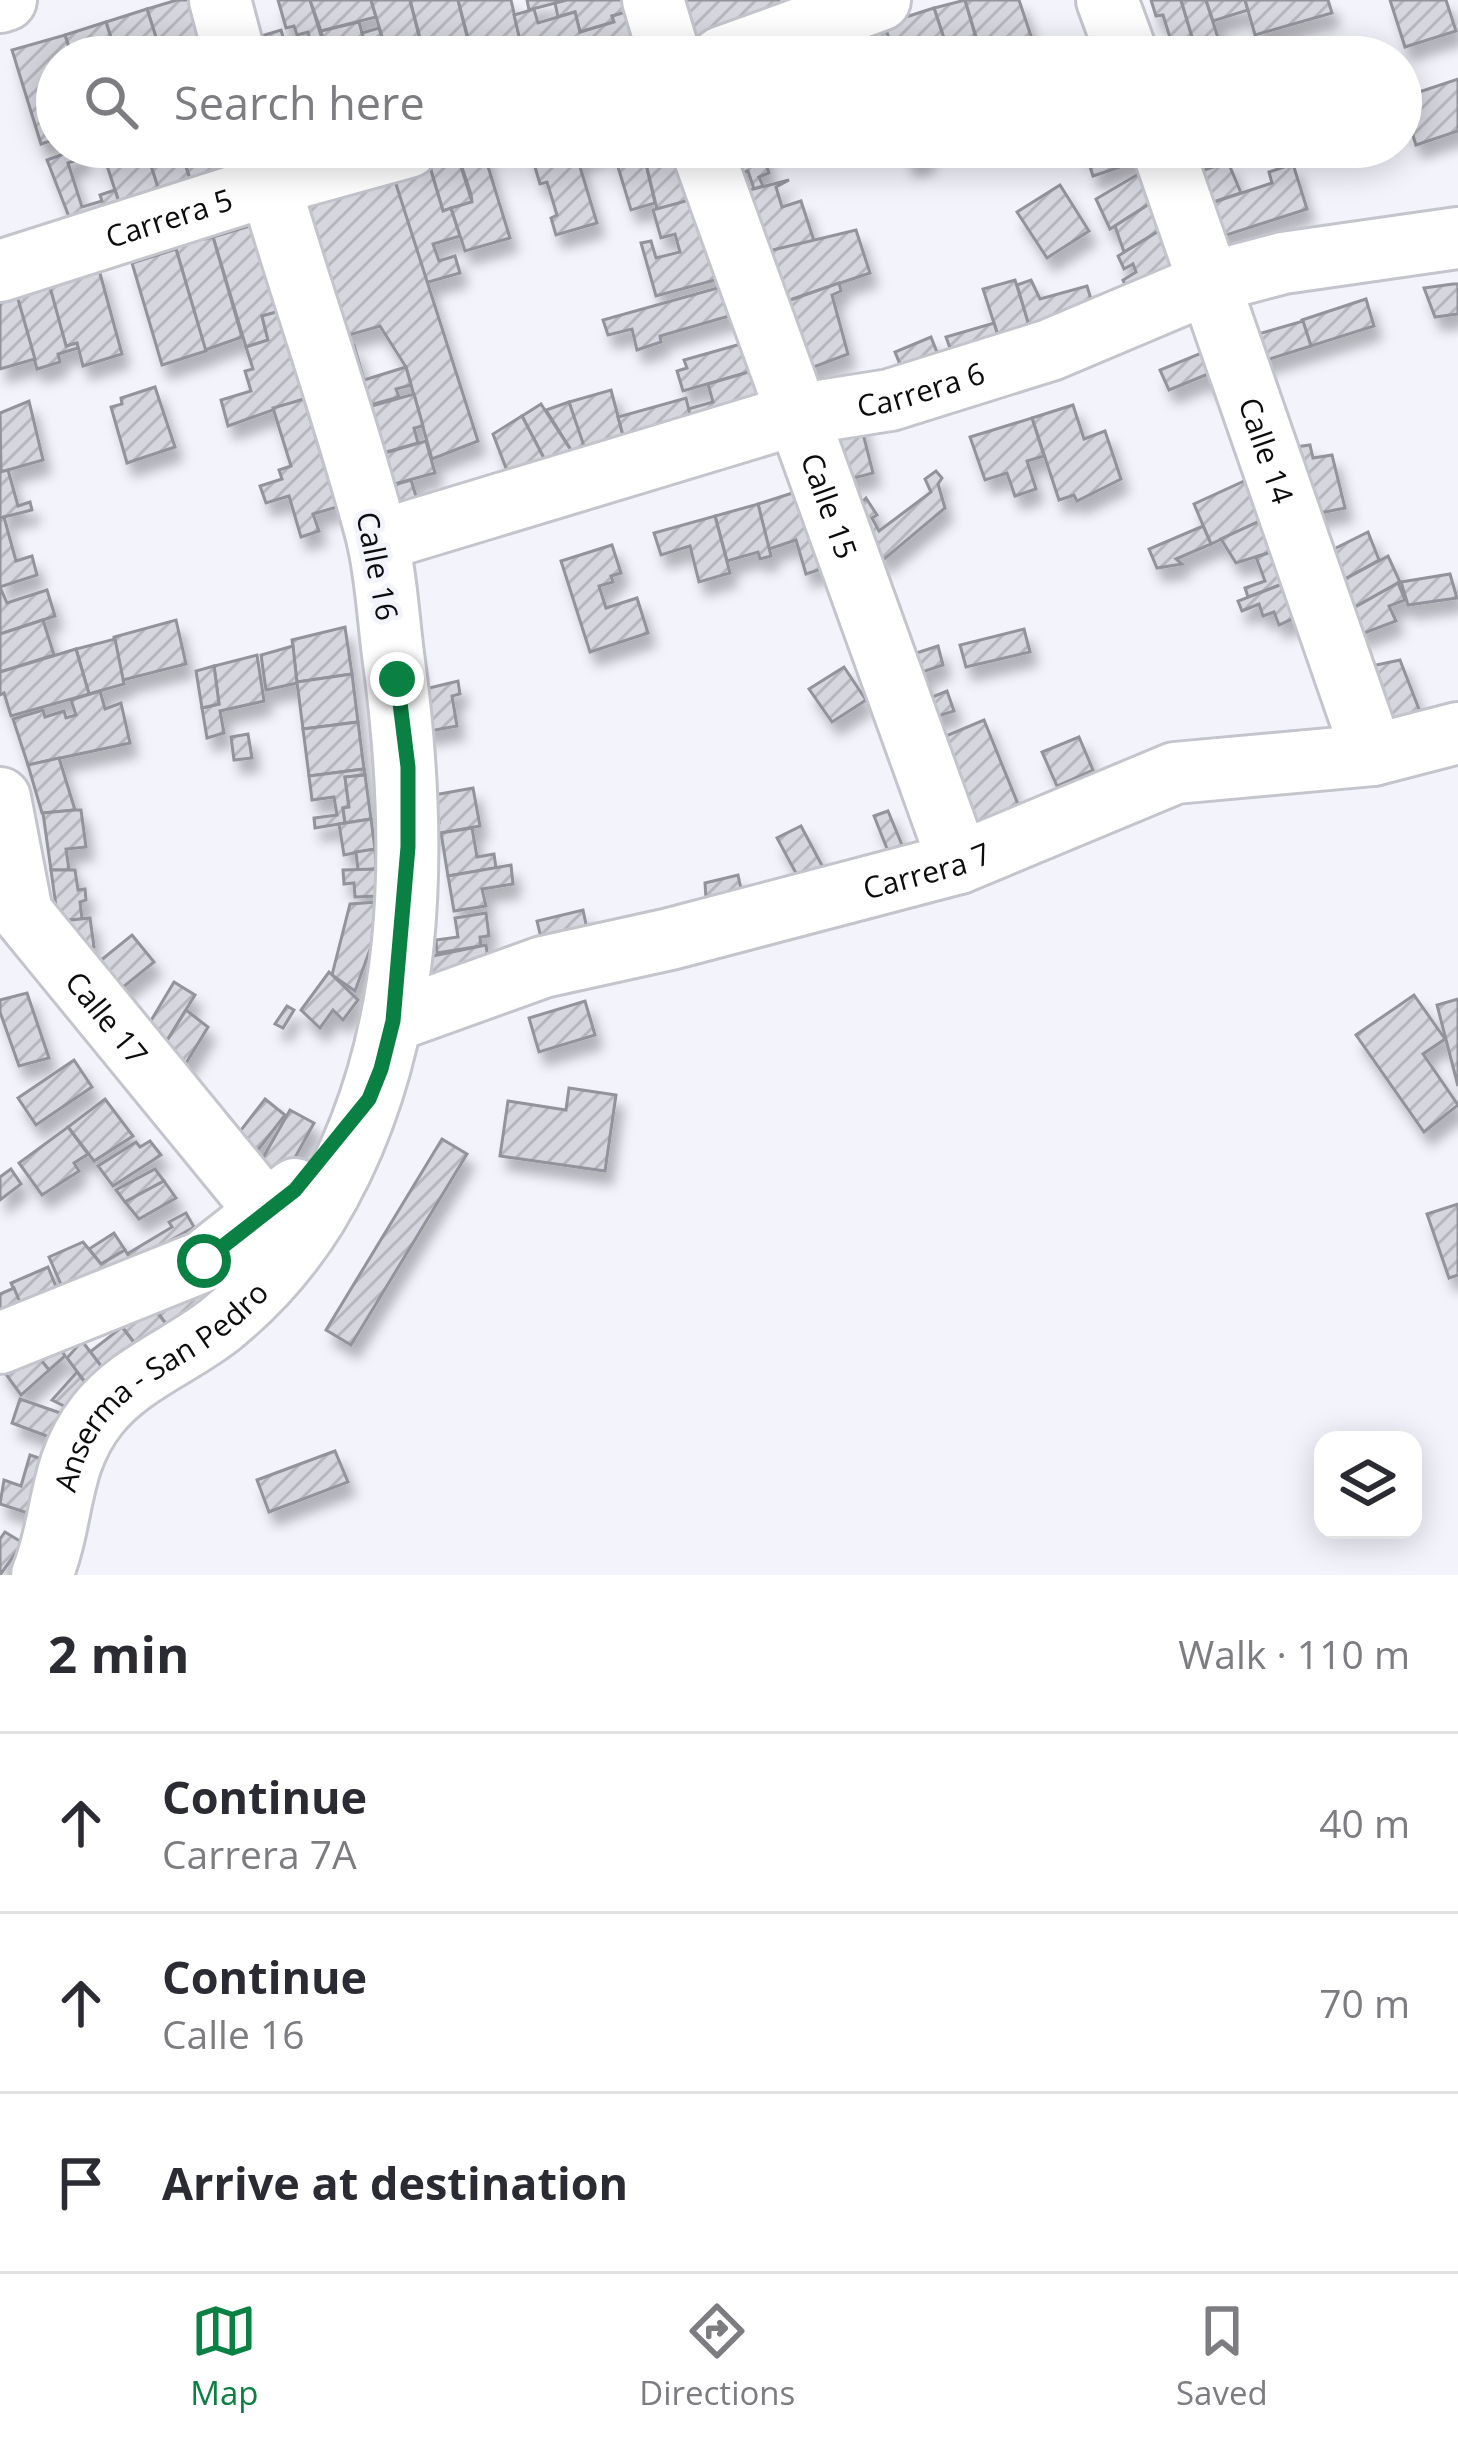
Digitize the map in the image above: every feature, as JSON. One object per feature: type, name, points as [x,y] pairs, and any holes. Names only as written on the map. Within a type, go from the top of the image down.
[{"type":"street","points":[[220,0],[229,36]]},
{"type":"street","points":[[653,0],[664,36]]},
{"type":"street","points":[[780,36],[880,0]]},
{"type":"street","points":[[1107,0],[1120,36]]},
{"type":"street","name":"Carrera 5","points":[[0,271],[260,168]]},
{"type":"street","name":"Calle 16","points":[[266,168],[378,541],[408,767],[408,847],[381,1063]]},
{"type":"street","name":"Calle 15","points":[[708,168],[959,862]]},
{"type":"street","name":"Calle 14","points":[[1170,168],[1373,755]]},
{"type":"street","name":"Carrera 6","points":[[378,541],[796,415],[890,400],[1050,350],[1211,282],[1283,263],[1458,238]]},
{"type":"street","name":"Carrera 7","points":[[381,1063],[543,967],[670,939],[959,862],[1175,773],[1373,755],[1458,733]]},
{"type":"street","name":"Calle 17","points":[[0,798],[11,917],[291,1213]]},
{"type":"street","points":[[0,1342],[204,1261],[291,1213],[295,1190],[381,1063]]},
{"type":"street","name":"Anserma - San Pedro","points":[[42,1575],[72,1454],[99,1412],[145,1372],[220,1325],[280,1268],[291,1213]]},
{"type":"building","points":[[193,0],[204,36],[155,36],[147,9]]},
{"type":"building","points":[[278,0],[310,0],[321,36],[297,35],[294,26],[286,28]]},
{"type":"building","points":[[310,0],[371,0],[376,17],[321,31]]},
{"type":"building","points":[[371,0],[410,0],[419,36],[382,36]]},
{"type":"building","points":[[410,0],[458,0],[467,36],[419,36]]},
{"type":"building","points":[[458,0],[511,0],[519,36],[467,36]]},
{"type":"building","points":[[527,0],[567,0],[529,10]]},
{"type":"building","points":[[637,0],[640,8],[580,32],[575,12],[558,17],[555,3]]},
{"type":"building","points":[[676,0],[779,0],[783,15],[718,36],[687,36]]},
{"type":"building","points":[[965,0],[976,36],[943,36],[934,8]]},
{"type":"building","points":[[965,0],[1019,0],[1031,36],[976,36]]},
{"type":"building","points":[[1151,0],[1181,0],[1192,36],[1170,36],[1163,15],[1156,16]]},
{"type":"building","points":[[1181,0],[1206,0],[1217,36],[1192,36]]},
{"type":"building","points":[[1206,0],[1245,0],[1248,10],[1213,21]]},
{"type":"building","points":[[1245,0],[1328,0],[1332,13],[1255,35]]},
{"type":"building","points":[[1390,0],[1446,0],[1456,31],[1422,42],[1422,36],[1401,36]]},
{"type":"building","points":[[640,8],[648,36],[519,36],[514,15],[534,9],[538,23],[575,12],[580,32],[614,22],[612,16]]},
{"type":"building","points":[[934,8],[943,36],[888,36],[884,24]]},
{"type":"building","points":[[147,9],[156,36],[110,36],[106,22]]},
{"type":"building","points":[[106,22],[110,36],[65,36]]},
{"type":"building","points":[[359,22],[363,36],[322,36],[321,31]]},
{"type":"building","points":[[884,24],[888,36],[854,36]]},
{"type":"building","points":[[379,28],[381,36],[363,36]]},
{"type":"building","points":[[36,43],[36,128],[12,50]]},
{"type":"building","points":[[1458,79],[1458,131],[1422,143],[1422,91]]},
{"type":"building","points":[[50,168],[70,168],[82,207],[102,201],[100,195],[115,190],[126,224],[78,240]]},
{"type":"building","points":[[108,168],[152,168],[166,210],[126,224]]},
{"type":"building","points":[[152,168],[186,168],[196,199],[165,209]]},
{"type":"building","points":[[187,168],[246,168],[249,177],[197,201]]},
{"type":"building","points":[[358,168],[391,168],[478,441],[432,459],[406,367],[380,326],[332,340],[289,189]]},
{"type":"building","points":[[390,168],[430,168],[443,211],[451,208],[460,236],[433,244],[439,261],[455,256],[460,273],[425,283]]},
{"type":"building","points":[[430,168],[461,168],[472,202],[443,211]]},
{"type":"building","points":[[462,168],[488,168],[510,238],[465,251],[451,208],[472,202]]},
{"type":"building","points":[[535,168],[580,168],[597,223],[556,235],[551,218],[557,215],[547,182],[540,184]]},
{"type":"building","points":[[618,168],[647,168],[655,203],[631,210]]},
{"type":"building","points":[[647,168],[687,168],[696,199],[657,209]]},
{"type":"building","points":[[730,168],[767,168],[769,173],[759,177],[763,186],[754,189],[748,171],[733,176]]},
{"type":"building","points":[[1090,168],[1117,168],[1093,176]]},
{"type":"building","points":[[1210,168],[1231,168],[1241,193],[1195,208],[1183,177]]},
{"type":"building","points":[[1294,168],[1307,209],[1208,241],[1196,208],[1272,183],[1269,172]]},
{"type":"building","points":[[1147,169],[1157,199],[1110,229],[1096,199]]},
{"type":"building","points":[[789,180],[776,187],[782,207],[801,201],[814,241],[760,253],[738,193]]},
{"type":"building","points":[[1060,185],[1089,231],[1047,258],[1017,212]]},
{"type":"building","points":[[700,197],[719,279],[656,296],[641,243],[651,241],[656,258],[680,252],[675,234],[661,238],[653,210]]},
{"type":"building","points":[[1157,199],[1167,226],[1124,252],[1115,226]]},
{"type":"building","points":[[253,225],[287,309],[262,316],[268,340],[246,347],[213,237]]},
{"type":"building","points":[[1167,226],[1185,274],[1133,303],[1123,280],[1136,272],[1133,264],[1124,269],[1118,256]]},
{"type":"building","points":[[856,230],[870,273],[772,306],[760,253]]},
{"type":"building","points":[[213,237],[242,337],[205,350],[175,245]]},
{"type":"building","points":[[176,249],[206,351],[162,365],[132,263]]},
{"type":"building","points":[[98,266],[122,354],[83,366],[77,343],[66,346],[48,283]]},
{"type":"building","points":[[47,276],[66,346],[77,343],[78,348],[58,354],[60,362],[37,369],[13,286]]},
{"type":"building","points":[[1015,280],[1034,339],[1002,348],[983,289]]},
{"type":"building","points":[[1031,280],[1040,299],[1087,286],[1095,312],[1032,336],[1017,285]]},
{"type":"building","points":[[839,283],[841,291],[832,295],[848,354],[798,373],[779,304]]},
{"type":"building","points":[[1458,284],[1458,314],[1435,317],[1424,288]]},
{"type":"building","points":[[728,285],[736,314],[660,336],[661,342],[637,350],[632,329],[608,335],[603,320]]},
{"type":"building","points":[[16,292],[35,359],[0,369],[0,296]]},
{"type":"building","points":[[1366,299],[1374,326],[1311,346],[1302,320]]},
{"type":"building","points":[[287,309],[312,396],[228,426],[221,400],[251,391],[245,371],[253,369],[246,347],[268,340],[262,316]]},
{"type":"building","points":[[1303,321],[1311,346],[1257,363],[1248,337]]},
{"type":"building","points":[[994,323],[1003,352],[956,365],[946,337]]},
{"type":"building","points":[[931,337],[942,365],[906,379],[895,352]]},
{"type":"building","points":[[748,342],[752,371],[683,391],[677,371],[687,368],[684,360]]},
{"type":"building","points":[[354,345],[364,380],[406,367],[411,385],[396,389],[399,397],[352,410],[335,350]]},
{"type":"building","points":[[1216,347],[1214,387],[1208,374],[1169,390],[1160,370]]},
{"type":"building","points":[[752,371],[763,412],[694,431],[688,409],[713,402],[708,384]]},
{"type":"building","points":[[155,387],[175,447],[127,463],[111,407],[122,404],[121,398]]},
{"type":"building","points":[[611,390],[627,450],[586,461],[569,402]]},
{"type":"building","points":[[414,394],[423,426],[414,428],[418,443],[362,459],[354,411]]},
{"type":"building","points":[[686,398],[694,431],[627,450],[618,417]]},
{"type":"building","points":[[304,399],[337,507],[313,514],[319,531],[301,537],[289,496],[266,503],[260,486],[282,479],[279,470],[291,466],[273,408]]},
{"type":"building","points":[[29,401],[43,460],[1,472],[0,413]]},
{"type":"building","points":[[569,402],[586,461],[576,458],[546,410]]},
{"type":"building","points":[[541,404],[576,458],[548,466],[522,416]]},
{"type":"building","points":[[1073,405],[1084,439],[1105,431],[1121,479],[1077,501],[1074,495],[1059,500],[1032,418]]},
{"type":"building","points":[[522,416],[548,466],[509,476],[493,434]]},
{"type":"building","points":[[859,418],[873,473],[828,485],[815,429]]},
{"type":"building","points":[[1032,418],[1044,456],[1027,461],[1036,489],[1015,496],[1007,473],[985,480],[970,437]]},
{"type":"building","points":[[426,441],[435,473],[376,489],[368,458]]},
{"type":"building","points":[[1310,445],[1313,458],[1332,455],[1345,508],[1305,516],[1288,448]]},
{"type":"building","points":[[8,470],[18,506],[30,502],[32,510],[0,518],[0,472]]},
{"type":"building","points":[[936,471],[942,478],[938,484],[945,508],[882,561],[853,511],[866,498],[877,515],[872,518],[879,531],[931,492],[925,479]]},
{"type":"building","points":[[1253,477],[1270,516],[1211,544],[1194,504]]},
{"type":"building","points":[[411,480],[419,506],[389,533],[377,490]]},
{"type":"building","points":[[805,489],[827,567],[806,574],[796,540],[769,549],[758,504]]},
{"type":"building","points":[[758,504],[771,556],[760,559],[758,552],[727,561],[715,516]]},
{"type":"building","points":[[715,516],[730,573],[699,582],[690,546],[661,555],[654,533]]},
{"type":"building","points":[[1271,516],[1284,548],[1236,563],[1221,539]]},
{"type":"building","points":[[4,517],[16,561],[32,556],[37,575],[0,587],[0,518]]},
{"type":"building","points":[[1203,526],[1211,544],[1176,559],[1182,564],[1157,568],[1149,549]]},
{"type":"building","points":[[1368,532],[1379,560],[1336,584],[1324,554]]},
{"type":"building","points":[[612,545],[621,573],[611,576],[613,582],[599,586],[606,608],[637,598],[648,633],[590,652],[561,561]]},
{"type":"building","points":[[1284,548],[1296,579],[1248,597],[1245,588],[1265,581],[1256,557]]},
{"type":"building","points":[[1388,556],[1400,582],[1346,612],[1336,584]]},
{"type":"building","points":[[1450,574],[1457,598],[1408,605],[1401,582]]},
{"type":"building","points":[[1296,579],[1309,612],[1279,625],[1274,612],[1263,616],[1259,604],[1242,611],[1238,601]]},
{"type":"building","points":[[1398,583],[1405,600],[1389,606],[1396,621],[1359,635],[1350,610]]},
{"type":"building","points":[[0,587],[7,603],[47,590],[55,616],[0,634]]},
{"type":"building","points":[[43,620],[54,655],[0,672],[0,634]]},
{"type":"building","points":[[176,620],[186,664],[123,680],[114,637]]},
{"type":"building","points":[[345,627],[352,674],[297,682],[292,640]]},
{"type":"building","points":[[1024,629],[1030,652],[966,667],[960,645]]},
{"type":"building","points":[[115,639],[124,684],[89,694],[76,649]]},
{"type":"building","points":[[293,646],[297,683],[266,690],[261,655]]},
{"type":"building","points":[[938,646],[943,665],[922,672],[930,698],[947,691],[954,711],[916,723],[895,660]]},
{"type":"building","points":[[76,649],[89,694],[11,716],[4,693],[0,695],[0,672]]},
{"type":"building","points":[[257,655],[264,701],[220,711],[224,733],[207,738],[202,708],[219,704],[214,666]]},
{"type":"building","points":[[1400,660],[1422,717],[1393,724],[1371,666]]},
{"type":"building","points":[[214,666],[219,704],[202,708],[196,671]]},
{"type":"building","points":[[844,667],[866,700],[832,722],[809,689]]},
{"type":"building","points":[[352,674],[358,722],[303,729],[297,682]]},
{"type":"building","points":[[458,681],[460,694],[452,696],[457,726],[424,732],[417,691]]},
{"type":"building","points":[[100,691],[105,709],[121,703],[130,743],[28,765],[13,719],[43,710],[45,717],[64,711],[66,718],[76,715],[71,700]]},
{"type":"building","points":[[984,720],[1024,819],[970,841],[929,743]]},
{"type":"building","points":[[358,722],[364,769],[309,776],[303,729]]},
{"type":"building","points":[[248,734],[252,758],[234,760],[231,737]]},
{"type":"building","points":[[1079,737],[1093,770],[1057,786],[1042,752]]},
{"type":"building","points":[[59,758],[75,810],[42,813],[28,765]]},
{"type":"building","points":[[364,769],[365,775],[345,777],[349,807],[343,808],[345,823],[315,828],[314,818],[337,815],[334,797],[312,800],[309,776]]},
{"type":"building","points":[[365,775],[371,819],[345,823],[343,808],[349,807],[345,777]]},
{"type":"building","points":[[473,788],[480,826],[435,834],[432,825],[439,823],[434,795]]},
{"type":"building","points":[[81,810],[86,847],[66,849],[69,870],[51,870],[43,813]]},
{"type":"building","points":[[888,811],[902,845],[888,851],[874,816]]},
{"type":"building","points":[[371,819],[375,849],[344,855],[339,824]]},
{"type":"building","points":[[801,826],[834,888],[811,901],[777,838]]},
{"type":"building","points":[[472,828],[477,857],[494,854],[496,868],[448,876],[441,833]]},
{"type":"building","points":[[375,849],[376,869],[358,870],[356,852]]},
{"type":"building","points":[[511,865],[513,884],[482,889],[486,906],[454,911],[448,876]]},
{"type":"building","points":[[376,869],[378,896],[355,897],[354,883],[344,884],[343,870]]},
{"type":"building","points":[[51,870],[75,870],[78,890],[85,889],[86,900],[80,902],[82,919],[58,921]]},
{"type":"building","points":[[738,875],[745,907],[707,915],[705,883]]},
{"type":"building","points":[[377,902],[376,933],[355,991],[332,975],[350,904]]},
{"type":"building","points":[[583,910],[591,948],[546,958],[537,921]]},
{"type":"building","points":[[486,913],[489,936],[480,937],[481,946],[437,953],[436,940],[458,937],[455,918]]},
{"type":"building","points":[[90,918],[94,947],[65,950],[62,921]]},
{"type":"building","points":[[132,935],[154,962],[117,992],[95,965]]},
{"type":"building","points":[[486,945],[490,973],[427,988],[423,958]]},
{"type":"building","points":[[329,972],[358,1000],[343,1020],[333,1010],[320,1028],[301,1010]]},
{"type":"building","points":[[174,982],[195,995],[160,1052],[140,1039]]},
{"type":"building","points":[[27,993],[49,1058],[19,1066],[0,1000]]},
{"type":"building","points":[[1414,995],[1445,1039],[1423,1054],[1458,1105],[1424,1132],[1356,1035]]},
{"type":"building","points":[[1458,999],[1458,1086],[1437,1005]]},
{"type":"building","points":[[585,1001],[595,1035],[539,1052],[529,1018]]},
{"type":"building","points":[[287,1006],[294,1010],[283,1028],[275,1024]]},
{"type":"building","points":[[186,1010],[208,1027],[180,1073],[160,1052]]},
{"type":"building","points":[[74,1060],[92,1087],[36,1125],[18,1098]]},
{"type":"building","points":[[569,1088],[616,1095],[605,1171],[500,1156],[508,1101],[566,1110]]},
{"type":"building","points":[[105,1099],[133,1136],[94,1161],[68,1127]]},
{"type":"building","points":[[265,1099],[285,1115],[244,1168],[224,1152]]},
{"type":"building","points":[[290,1110],[314,1123],[276,1192],[251,1179]]},
{"type":"building","points":[[68,1127],[88,1154],[74,1163],[79,1171],[42,1195],[19,1163]]},
{"type":"building","points":[[442,1139],[467,1154],[351,1345],[326,1330]]},
{"type":"building","points":[[150,1141],[161,1155],[113,1186],[98,1166],[136,1142],[140,1147]]},
{"type":"building","points":[[11,1169],[21,1184],[0,1200],[0,1177]]},
{"type":"building","points":[[155,1169],[164,1181],[125,1202],[116,1190]]},
{"type":"building","points":[[164,1181],[176,1198],[139,1219],[125,1202]]},
{"type":"building","points":[[1458,1204],[1458,1275],[1449,1278],[1427,1214]]},
{"type":"building","points":[[186,1213],[194,1227],[147,1254],[141,1276],[127,1254]]},
{"type":"building","points":[[114,1233],[125,1250],[101,1264],[89,1249]]},
{"type":"building","points":[[83,1242],[101,1264],[125,1250],[141,1276],[70,1305],[49,1257]]},
{"type":"building","points":[[48,1267],[63,1304],[27,1319],[11,1283]]},
{"type":"building","points":[[202,1273],[216,1291],[166,1324],[147,1298]]},
{"type":"building","points":[[14,1288],[28,1322],[0,1313],[0,1294]]},
{"type":"building","points":[[146,1298],[170,1329],[139,1349],[110,1311]]},
{"type":"building","points":[[122,1327],[139,1349],[107,1374],[90,1352]]},
{"type":"building","points":[[47,1328],[65,1356],[49,1370],[24,1339]]},
{"type":"building","points":[[24,1339],[49,1370],[21,1395],[0,1366]]},
{"type":"building","points":[[82,1341],[105,1371],[90,1389],[67,1358]]},
{"type":"building","points":[[77,1372],[90,1389],[72,1410],[52,1400]]},
{"type":"building","points":[[20,1399],[69,1416],[60,1441],[12,1423]]},
{"type":"building","points":[[335,1451],[348,1482],[269,1512],[257,1480]]},
{"type":"building","points":[[30,1455],[48,1461],[31,1514],[0,1504],[4,1480],[21,1486]]},
{"type":"building","points":[[5,1532],[23,1543],[0,1575],[0,1539]]},
{"type":"route","points":[[204,1261],[295,1190],[369,1099],[381,1069],[393,1021],[408,847],[408,767],[397,679]]}]
